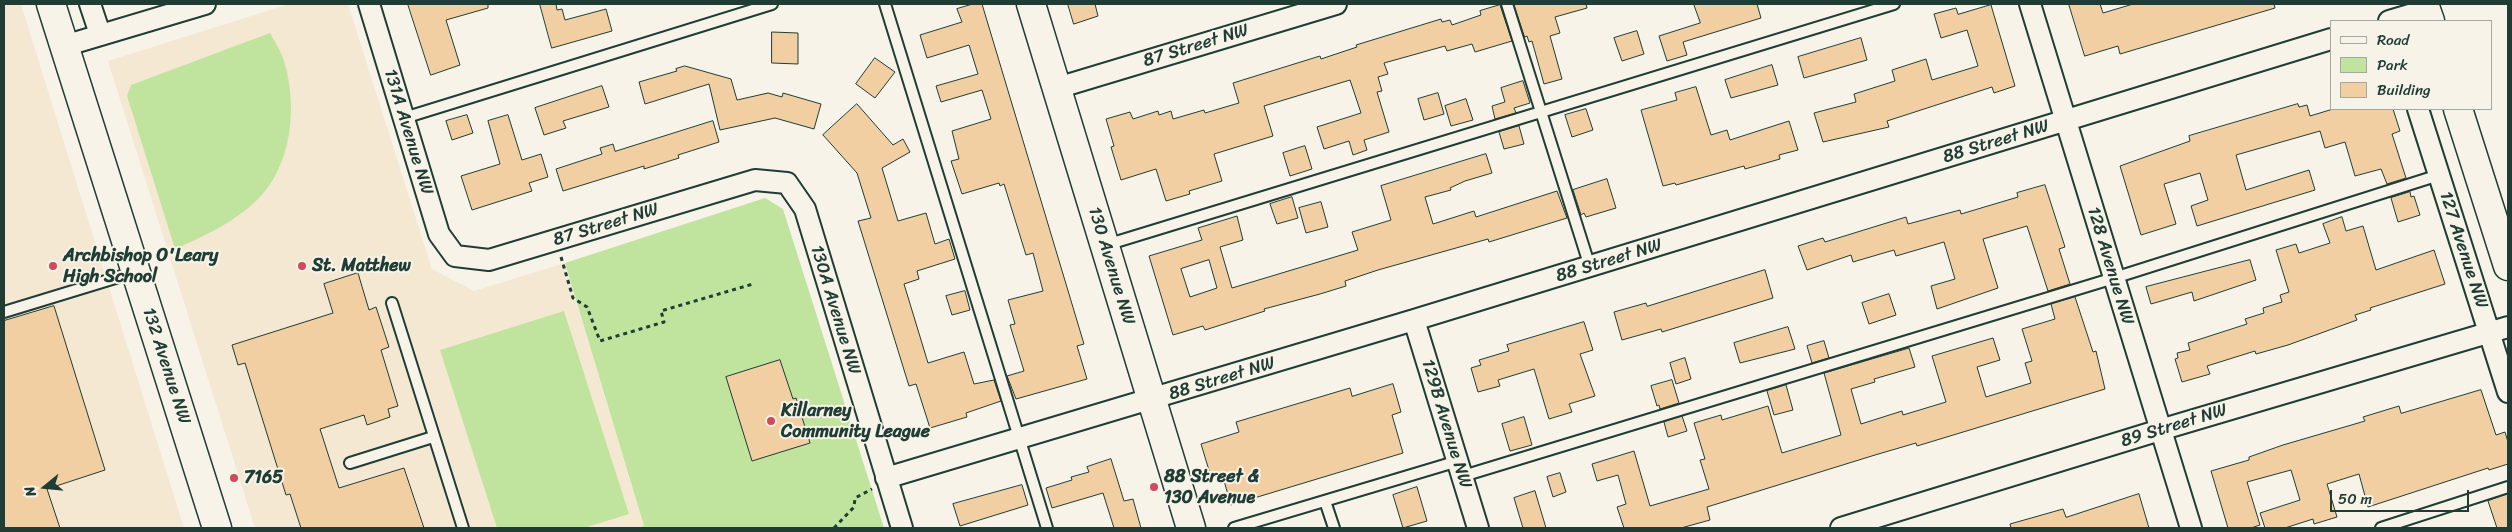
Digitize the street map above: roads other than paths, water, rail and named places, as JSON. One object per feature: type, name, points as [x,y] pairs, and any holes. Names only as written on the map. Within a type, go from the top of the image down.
[{"type":"street","name":"132 Avenue NW","points":[[51,4],[218,528]]},
{"type":"street","points":[[90,4],[100,34]]},
{"type":"street","points":[[64,46],[205,4]]},
{"type":"street","name":"131A Avenue NW","points":[[369,4],[439,234],[455,256]]},
{"type":"street","name":"130 Avenue NW","points":[[1031,4],[1191,528]]},
{"type":"street","name":"87 Street NW","points":[[1057,88],[1336,4]]},
{"type":"street","name":"128 Avenue NW","points":[[2030,4],[2191,528]]},
{"type":"street","points":[[2394,20],[2427,12]]},
{"type":"street","name":"88 Street NW","points":[[886,478],[1152,400],[2330,39]]},
{"type":"street","name":"127 Avenue NW","points":[[2418,110],[2508,392]]},
{"type":"street","points":[[2458,110],[2508,266]]},
{"type":"street","name":"87 Street NW","points":[[455,256],[489,260],[756,180]]},
{"type":"street","name":"130A Avenue NW","points":[[756,180],[787,183],[804,209],[902,528]]},
{"type":"street","name":"129B Avenue NW","points":[[1414,320],[1478,528]]},
{"type":"street","name":"89 Street NW","points":[[1841,528],[2160,430],[2508,327]]},
{"type":"lane","points":[[404,118],[772,4]]},
{"type":"lane","points":[[885,4],[1048,528]]},
{"type":"lane","points":[[1507,4],[1590,266]]},
{"type":"lane","points":[[1105,246],[1894,4]]},
{"type":"lane","points":[[1234,528],[1325,501],[1460,468],[2114,278],[2439,174]]},
{"type":"lane","points":[[4,312],[136,271]]},
{"type":"lane","points":[[392,302],[463,528]]},
{"type":"lane","points":[[350,463],[433,437]]},
{"type":"lane","points":[[2381,528],[2508,487]]},
{"type":"lane","points":[[1325,501],[1334,528]]},
{"type":"place","name":"Archbishop O'Leary High School","points":[[53,266]]},
{"type":"place","name":"St. Matthew","points":[[302,266]]},
{"type":"place","name":"Killarney Community League","points":[[771,421]]},
{"type":"place","name":"7165","points":[[234,478]]},
{"type":"place","name":"88 Street & 130 Avenue","points":[[1154,487]]}]
